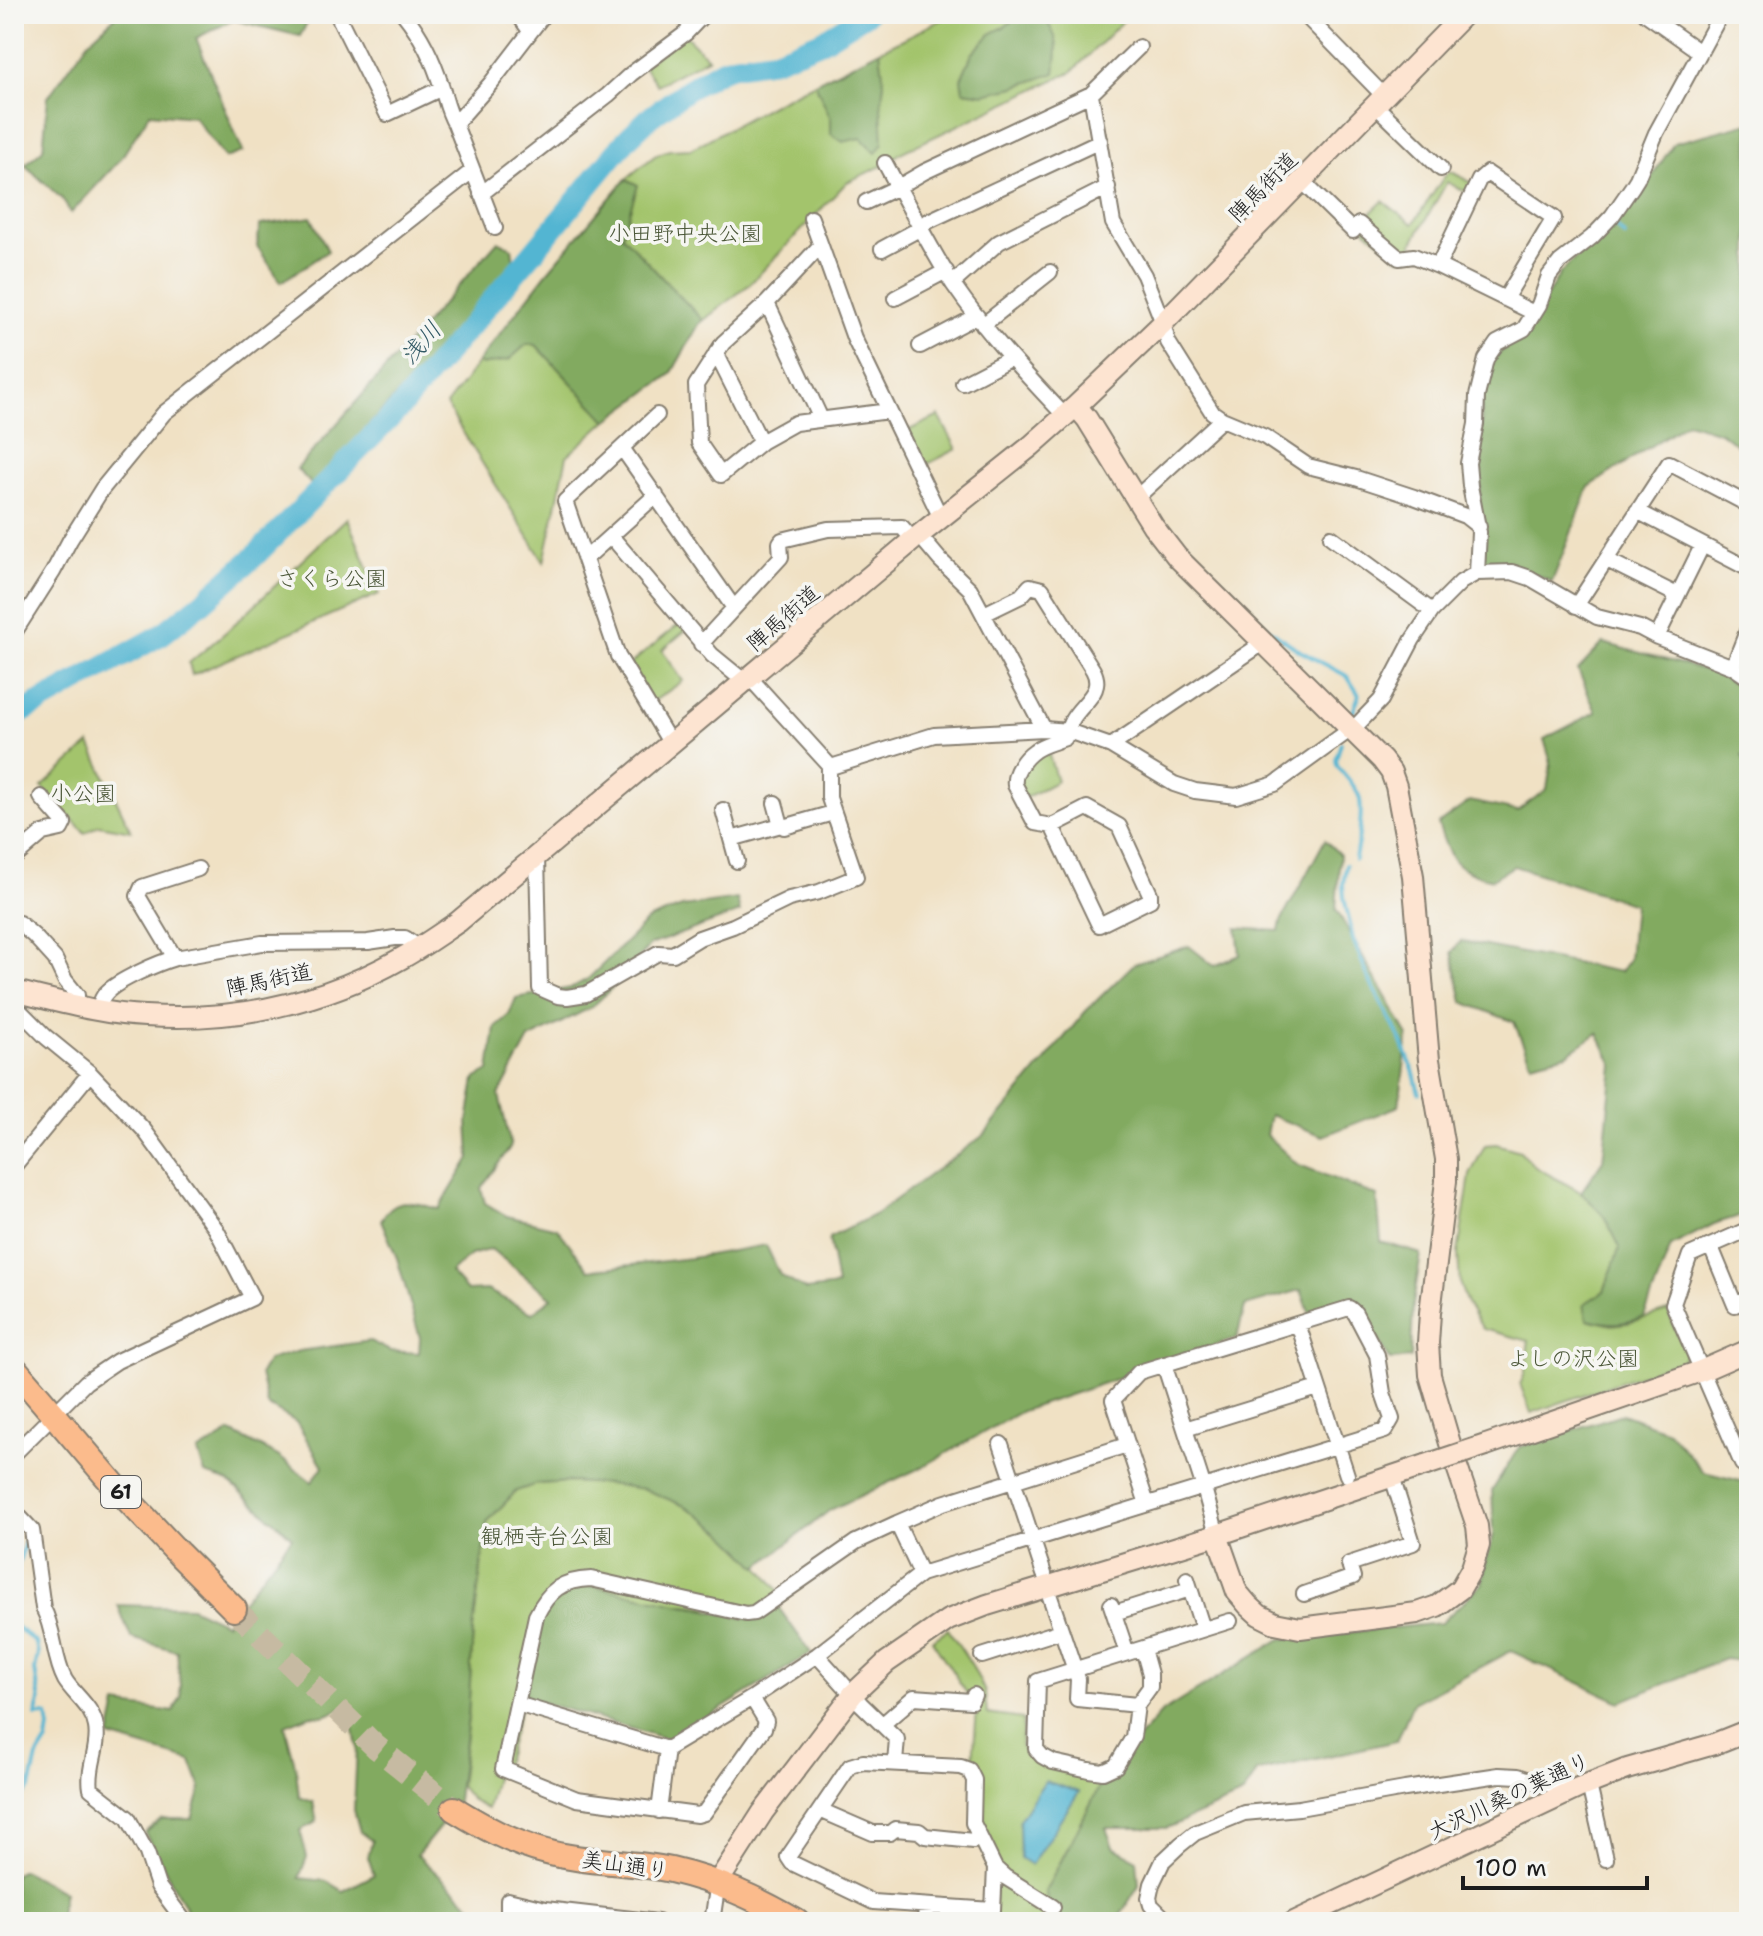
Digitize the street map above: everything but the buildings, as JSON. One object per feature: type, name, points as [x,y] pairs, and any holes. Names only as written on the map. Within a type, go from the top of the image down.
[{"type":"main road","name":"61","points":[[14,1368],[129,1501],[234,1609]]},
{"type":"main road","name":"美山通り","points":[[454,1809],[484,1828],[545,1852],[645,1865],[718,1882],[797,1922]]},
{"type":"street","points":[[337,14],[387,114],[442,88]]},
{"type":"street","points":[[404,14],[413,25],[442,88],[447,111],[455,124],[495,228]]},
{"type":"street","points":[[518,14],[530,31]]},
{"type":"street","points":[[455,124],[544,14]]},
{"type":"street","points":[[679,14],[692,26]]},
{"type":"street","points":[[481,194],[684,34],[704,14]]},
{"type":"street","points":[[1304,14],[1441,169]]},
{"type":"street","name":"陣馬街道","points":[[14,991],[98,1010],[144,1016],[186,1017],[264,1011],[323,994],[420,948],[458,922],[916,538],[1031,446],[1163,323],[1464,14]]},
{"type":"street","points":[[1646,14],[1700,52]]},
{"type":"street","points":[[1477,573],[1479,527],[1468,463],[1476,424],[1480,375],[1486,359],[1497,343],[1524,329],[1539,305],[1554,269],[1612,216],[1637,179],[1656,133],[1721,14]]},
{"type":"street","points":[[866,202],[1091,94],[1139,47]]},
{"type":"street","points":[[1091,94],[1113,223],[1144,275],[1168,342],[1212,412],[1265,437],[1308,466],[1414,497],[1465,516],[1479,527]]},
{"type":"street","points":[[882,249],[921,226],[1100,141]]},
{"type":"street","points":[[885,163],[949,277],[1011,358],[1070,411],[1087,419],[1159,534],[1177,557],[1209,578],[1263,643],[1391,772],[1413,876],[1429,1060],[1446,1159],[1430,1313],[1430,1375],[1477,1526],[1479,1545],[1472,1568],[1460,1589],[1437,1606],[1417,1613],[1300,1628],[1275,1623],[1259,1615],[1237,1592],[1164,1364]]},
{"type":"street","points":[[14,633],[102,489],[164,413],[472,171]]},
{"type":"street","points":[[1438,266],[1479,180],[1487,173],[1554,218],[1505,299]]},
{"type":"street","points":[[1302,181],[1353,231],[1359,224],[1399,258],[1414,256],[1534,313]]},
{"type":"street","points":[[895,298],[949,277],[999,242],[1108,187]]},
{"type":"street","points":[[811,218],[854,338],[941,518]]},
{"type":"street","points":[[820,246],[767,303],[723,343],[696,385],[699,443],[721,475],[761,442],[795,423],[889,411]]},
{"type":"street","points":[[920,346],[980,320],[1050,272]]},
{"type":"street","points":[[767,303],[821,419]]},
{"type":"street","points":[[716,353],[761,442]]},
{"type":"street","points":[[963,383],[1011,358]]},
{"type":"street","points":[[657,415],[565,501],[618,656],[671,744]]},
{"type":"street","points":[[1136,498],[1222,419]]},
{"type":"street","points":[[622,448],[734,608]]},
{"type":"street","points":[[1576,606],[1669,463],[1749,505]]},
{"type":"street","points":[[585,559],[656,495]]},
{"type":"street","points":[[1637,511],[1749,569]]},
{"type":"street","points":[[701,644],[781,557],[782,540],[828,529],[902,527],[970,589],[1044,729]]},
{"type":"street","points":[[611,536],[701,644],[748,680],[829,765],[834,766],[934,735],[1044,729],[1068,731],[1111,746],[1174,784],[1195,791],[1236,796],[1275,784],[1352,730],[1381,700],[1413,639],[1432,611],[1455,587],[1477,573],[1512,572],[1530,578],[1597,617],[1640,628],[1733,667],[1749,678]]},
{"type":"street","points":[[1331,537],[1432,611]]},
{"type":"street","points":[[1657,637],[1702,546]]},
{"type":"street","points":[[1607,560],[1677,595]]},
{"type":"street","points":[[984,614],[1021,596],[1030,586],[1042,589],[1097,679],[1096,688],[1071,721],[1065,738],[1034,750],[1016,773],[1015,785],[1035,823],[1052,826],[1087,808],[1119,826],[1150,900],[1099,925],[1052,826]]},
{"type":"street","points":[[1733,667],[1749,626]]},
{"type":"street","points":[[1111,746],[1263,643]]},
{"type":"street","points":[[537,855],[540,988],[558,996],[576,996],[597,989],[614,976],[658,953],[673,954],[699,938],[733,926],[789,899],[819,892],[856,877],[829,798],[829,765]]},
{"type":"street","points":[[14,858],[43,833],[61,829],[64,823],[41,797]]},
{"type":"street","points":[[775,803],[781,825]]},
{"type":"street","points":[[723,810],[737,861]]},
{"type":"street","points":[[731,839],[833,813]]},
{"type":"street","points":[[175,958],[138,896],[142,887],[198,869]]},
{"type":"street","points":[[19,923],[55,959],[65,980],[77,995],[77,1005]]},
{"type":"street","points":[[98,1010],[108,990],[175,958],[262,943],[304,941],[368,942],[405,938],[420,948]]},
{"type":"street","points":[[14,1005],[46,1037],[90,1073],[144,1130],[216,1229],[252,1298],[117,1361],[86,1382],[14,1454]]},
{"type":"street","points":[[14,1166],[90,1073]]},
{"type":"street","points":[[1749,1229],[1690,1255],[1673,1304],[1742,1464],[1749,1467]]},
{"type":"street","points":[[1711,1247],[1735,1305],[1749,1298]]},
{"type":"street","points":[[517,1704],[667,1749],[817,1655],[921,1574],[1385,1431],[1392,1419],[1383,1393],[1377,1355],[1355,1313],[1349,1308],[1139,1372],[1113,1400],[1147,1504]]},
{"type":"street","points":[[1298,1324],[1347,1475]]},
{"type":"street","points":[[712,1922],[718,1882],[763,1812],[853,1694],[887,1662],[948,1620],[1046,1581],[1217,1535],[1392,1477],[1701,1371],[1749,1350]]},
{"type":"street","points":[[1185,1429],[1318,1388]]},
{"type":"street","points":[[1001,1444],[1078,1679],[1077,1699],[1137,1705]]},
{"type":"street","points":[[752,1698],[766,1721],[764,1728],[704,1813],[697,1815],[577,1799],[503,1769],[536,1616],[543,1602],[563,1585],[591,1579],[746,1614],[754,1613],[856,1542],[897,1523],[943,1503],[1127,1445]]},
{"type":"street","points":[[1304,1594],[1353,1577],[1349,1564],[1413,1543],[1392,1477]]},
{"type":"street","points":[[14,1511],[32,1530],[43,1608],[49,1619],[64,1678],[96,1721],[98,1738],[90,1770],[91,1789],[128,1818],[147,1853],[158,1886],[185,1922]]},
{"type":"street","points":[[897,1523],[921,1574]]},
{"type":"street","points":[[1127,1653],[1112,1609],[1189,1584],[1203,1629]]},
{"type":"street","points":[[1143,1649],[1150,1687],[1137,1705],[1133,1737],[1116,1766],[1103,1772],[1053,1762],[1042,1756],[1036,1749],[1038,1681],[1230,1621]]},
{"type":"street","points":[[982,1656],[1061,1631]]},
{"type":"street","points":[[817,1655],[897,1739],[895,1763]]},
{"type":"street","points":[[883,1724],[914,1697],[933,1686],[944,1699],[972,1698]]},
{"type":"street","name":"大沢川桑の葉通り","points":[[1294,1922],[1584,1786],[1749,1730]]},
{"type":"street","points":[[659,1811],[667,1749]]},
{"type":"street","points":[[995,1868],[993,1916],[873,1902],[792,1863],[788,1857],[850,1766],[863,1762],[961,1767],[969,1770],[974,1780],[973,1823],[995,1868],[1053,1907]]},
{"type":"street","points":[[1168,1922],[1151,1905],[1152,1884],[1163,1861],[1195,1833],[1244,1813],[1299,1808],[1499,1775],[1518,1776],[1539,1783],[1584,1786],[1606,1859]]},
{"type":"street","points":[[820,1810],[873,1833],[890,1833],[895,1829],[919,1831],[925,1836],[980,1839]]},
{"type":"street","points":[[508,1922],[508,1900],[545,1909],[658,1922]]},
{"type":"street","points":[[925,1922],[926,1906]]},
{"type":"green space","points":[[118,14],[312,14],[300,36],[233,20],[196,38],[243,152],[225,158],[194,117],[150,113],[120,160],[71,213],[62,199],[25,165],[43,149],[48,97],[88,42]]},
{"type":"green space","name":"小田野中央公園","points":[[953,14],[1130,14],[1073,71],[902,152],[886,164],[847,182],[750,284],[699,324],[671,374],[605,422],[567,456],[544,562],[446,405],[546,274],[626,179],[656,155],[669,150],[691,149],[775,103]]},
{"type":"green space","points":[[1020,14],[1043,16],[1049,24],[1056,43],[1055,73],[984,94],[963,91],[961,79],[972,54],[990,34]]},
{"type":"green space","points":[[684,34],[708,58],[657,85],[643,66]]},
{"type":"green space","points":[[880,50],[884,83],[881,106],[883,143],[876,153],[861,138],[843,142],[831,134],[831,119],[815,83]]},
{"type":"green space","points":[[1749,123],[1749,454],[1720,432],[1687,422],[1589,487],[1552,582],[1515,566],[1479,566],[1482,369],[1532,323],[1560,273],[1637,199],[1674,143]]},
{"type":"green space","points":[[1450,171],[1476,185],[1472,195],[1447,182],[1412,244],[1414,256],[1399,258],[1359,224],[1383,201],[1413,224]]},
{"type":"green space","points":[[626,179],[638,185],[622,235],[703,320],[671,374],[607,421],[536,345],[527,344],[509,360],[482,365],[478,362],[546,274]]},
{"type":"green space","points":[[311,217],[328,251],[281,282],[257,246],[260,225]]},
{"type":"green space","points":[[498,241],[512,248],[514,262],[313,486],[297,469]]},
{"type":"green space","points":[[939,416],[957,449],[922,467],[905,432]]},
{"type":"green space","name":"さくら公園","points":[[347,518],[379,594],[192,675],[189,663]]},
{"type":"green space","points":[[681,623],[686,630],[662,650],[683,681],[651,703],[630,664]]},
{"type":"green space","points":[[1603,643],[1712,672],[1749,692],[1749,750],[1742,756],[1749,769],[1749,1213],[1714,1224],[1671,1246],[1644,1317],[1616,1323],[1587,1319],[1584,1304],[1604,1291],[1620,1247],[1604,1216],[1581,1192],[1603,1160],[1613,1065],[1598,1033],[1567,1054],[1531,1063],[1514,1022],[1463,1002],[1452,952],[1461,941],[1620,972],[1629,959],[1634,904],[1514,866],[1492,879],[1469,872],[1450,855],[1438,824],[1470,801],[1517,811],[1547,789],[1551,763],[1544,739],[1596,712],[1578,670]]},
{"type":"green space","name":"小公園","points":[[90,744],[131,831],[99,825],[85,833],[42,787]]},
{"type":"green space","points":[[1046,746],[1057,781],[1023,799],[1016,773]]},
{"type":"green space","points":[[1325,840],[1340,855],[1336,909],[1408,1036],[1399,1106],[1323,1136],[1270,1115],[1266,1135],[1297,1164],[1377,1196],[1381,1242],[1421,1254],[1413,1305],[1411,1358],[1390,1360],[1355,1300],[1309,1312],[1301,1290],[1245,1306],[1237,1338],[1022,1411],[922,1467],[830,1510],[758,1567],[723,1532],[687,1507],[644,1489],[570,1482],[537,1484],[516,1491],[487,1522],[456,1807],[417,1855],[474,1908],[473,1922],[193,1922],[145,1833],[162,1819],[192,1819],[201,1788],[191,1761],[110,1737],[117,1704],[173,1712],[181,1697],[177,1651],[131,1638],[118,1605],[191,1607],[225,1623],[292,1537],[229,1482],[205,1474],[198,1452],[231,1432],[278,1456],[312,1482],[323,1466],[296,1422],[267,1405],[260,1374],[268,1360],[299,1351],[370,1341],[390,1351],[419,1353],[420,1338],[397,1258],[381,1220],[399,1203],[439,1209],[470,1158],[468,1121],[475,1079],[489,1071],[495,1027],[509,1015],[516,998],[571,988],[589,978],[649,919],[682,907],[737,899],[740,912],[650,945],[592,1007],[529,1039],[499,1095],[511,1146],[481,1188],[485,1203],[507,1216],[557,1228],[589,1270],[766,1245],[780,1275],[806,1290],[837,1286],[829,1238],[876,1214],[984,1135],[1085,1012],[1134,964],[1189,946],[1214,966],[1240,955],[1237,928],[1279,931],[1281,921]],"holes":[[[491,1249],[552,1298],[532,1313],[487,1290],[467,1291],[450,1272],[471,1255]],[[341,1709],[353,1725],[357,1747],[354,1810],[360,1832],[372,1841],[368,1857],[374,1875],[343,1891],[326,1881],[299,1878],[307,1857],[300,1830],[317,1822],[313,1802],[299,1797],[285,1725],[311,1715],[324,1716]]]},
{"type":"green space","name":"よしの沢公園","points":[[1496,1144],[1520,1151],[1535,1167],[1581,1192],[1604,1216],[1621,1247],[1604,1291],[1587,1319],[1612,1325],[1668,1311],[1686,1354],[1683,1360],[1531,1413],[1520,1384],[1526,1369],[1529,1341],[1483,1329],[1467,1304],[1460,1285],[1458,1253],[1470,1175],[1485,1145]]},
{"type":"green space","points":[[1622,1414],[1668,1431],[1704,1472],[1749,1483],[1749,1662],[1725,1659],[1620,1702],[1511,1651],[1413,1703],[1397,1741],[1257,1772],[1243,1795],[1167,1828],[1106,1828],[1113,1847],[1137,1860],[1139,1885],[1116,1922],[1056,1922],[1045,1892],[1105,1776],[1162,1712],[1281,1639],[1441,1623],[1482,1584],[1494,1534],[1492,1491],[1519,1447]]},
{"type":"green space","name":"観栖寺台公園","points":[[570,1482],[636,1487],[683,1505],[738,1546],[781,1594],[754,1613],[555,1590],[503,1769],[496,1774],[487,1809],[472,1801],[460,1786],[473,1629],[487,1522],[516,1491],[537,1484]]},
{"type":"green space","points":[[583,1584],[744,1618],[776,1604],[811,1653],[671,1740],[530,1699],[525,1693],[540,1620],[547,1606],[561,1592]]},
{"type":"green space","points":[[948,1629],[972,1665],[985,1692],[987,1714],[1023,1719],[1021,1748],[1031,1760],[1086,1779],[1105,1776],[1045,1892],[1060,1922],[994,1922],[996,1867],[974,1824],[976,1781],[973,1760],[977,1709],[932,1640]]},
{"type":"green space","points":[[22,1870],[64,1892],[58,1922],[14,1922],[14,1874]]},
{"type":"water","points":[[1045,1781],[1079,1792],[1031,1865],[1020,1858],[1019,1820]]},
{"type":"waterway","name":"浅川","points":[[14,717],[161,635],[255,556],[398,410],[628,138],[649,118],[721,70],[774,60],[798,51],[822,41],[866,14]]},
{"type":"waterway","points":[[1611,222],[1625,236]]},
{"type":"waterway","points":[[1194,556],[1263,625],[1300,651],[1347,676],[1359,695],[1352,715]]},
{"type":"waterway","points":[[1341,743],[1337,765],[1355,788],[1361,810],[1355,859]]},
{"type":"waterway","points":[[1346,865],[1344,897],[1353,939],[1369,979],[1401,1040],[1419,1093]]},
{"type":"waterway","points":[[14,1579],[27,1535]]},
{"type":"waterway","points":[[14,1625],[36,1643],[38,1654],[35,1670],[40,1702],[36,1716],[47,1716],[49,1728],[47,1741],[37,1757],[30,1788],[14,1805]]},
{"type":"tunnel","points":[[234,1609],[376,1747],[454,1809]]}]
